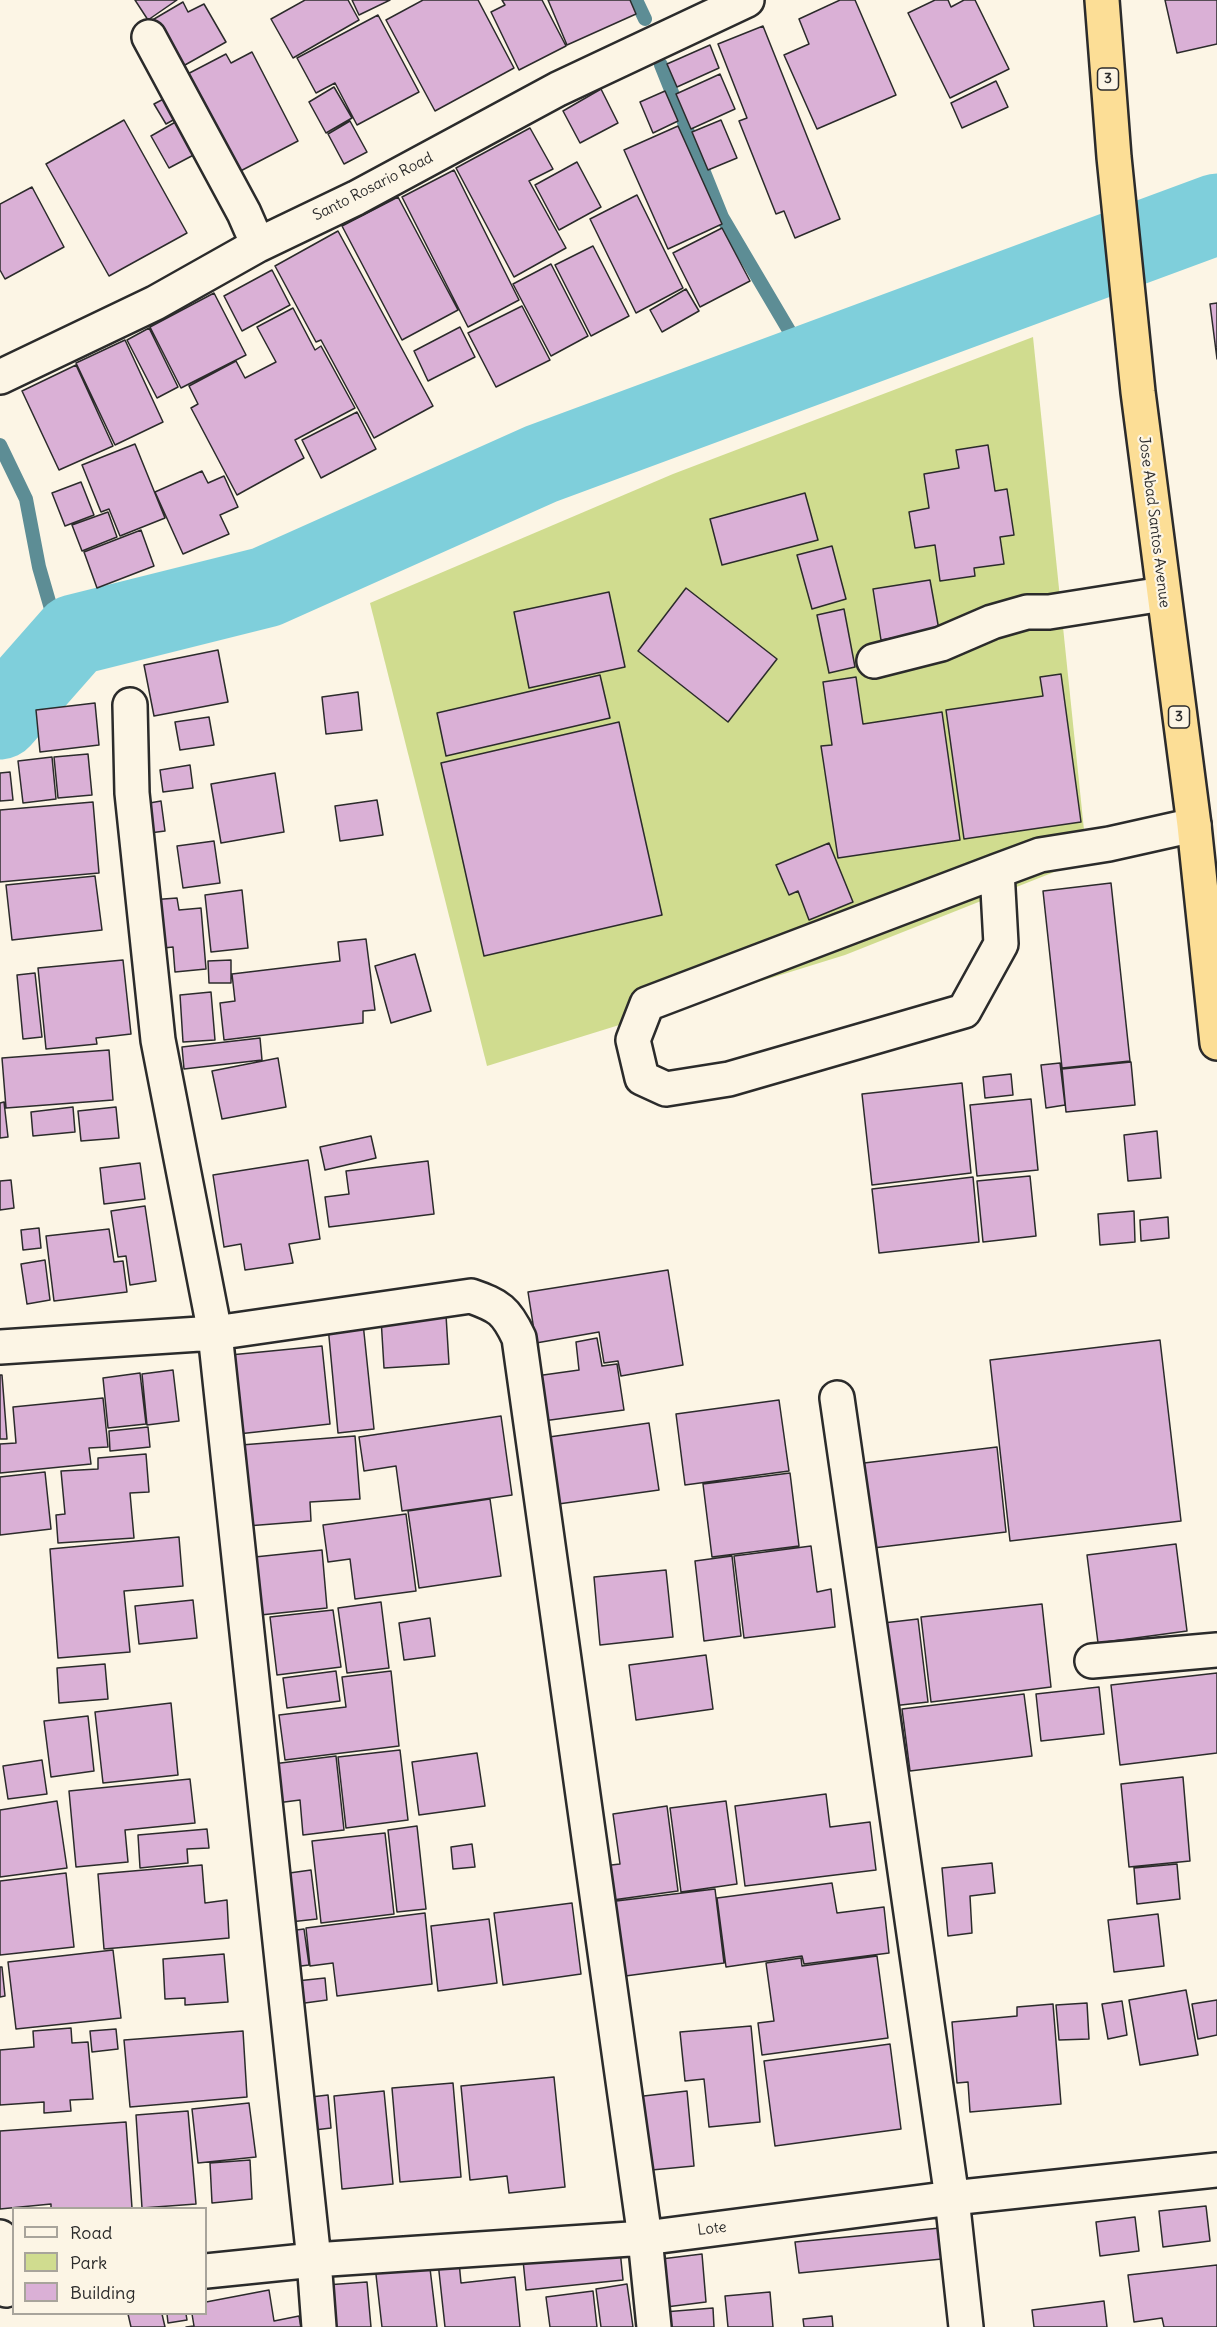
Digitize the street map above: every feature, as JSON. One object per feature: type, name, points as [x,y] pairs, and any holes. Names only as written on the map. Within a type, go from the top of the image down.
[{"type":"highway","name":"Jose Abad Santos Avenue","points":[[1102,0],[1114,157],[1138,392],[1194,825],[1217,1043]]},
{"type":"street","name":"Santo Rosario Road","points":[[0,377],[154,303],[258,245],[356,198],[558,89],[747,0]]},
{"type":"street","points":[[148,37],[244,213],[258,245]]},
{"type":"street","points":[[874,662],[941,644],[992,622],[1027,612],[1049,612],[1164,594]]},
{"type":"street","points":[[130,705],[132,793],[158,1040],[215,1333],[320,2327]]},
{"type":"street","points":[[997,871],[1001,944],[964,1011],[729,1079],[666,1089],[642,1078],[633,1041],[647,1004],[997,871],[1040,855],[1109,844],[1194,825]]},
{"type":"street","points":[[0,1347],[215,1333],[471,1296],[492,1304],[509,1317],[519,1338],[645,2238],[654,2327]]},
{"type":"street","points":[[837,1398],[952,2198],[966,2327]]},
{"type":"street","points":[[1092,1661],[1217,1650]]},
{"type":"street","name":"Lote","points":[[207,2271],[314,2260],[645,2238],[952,2198],[1217,2170]]},
{"type":"street","points":[[0,2237],[6,2290]]},
{"type":"green space","points":[[1033,337],[1087,859],[845,955],[487,1066],[370,603],[673,474]]},
{"type":"building","points":[[135,0],[177,0],[148,20]]},
{"type":"building","points":[[305,0],[348,0],[359,20],[293,58],[271,19]]},
{"type":"building","points":[[352,0],[390,0],[359,15]]},
{"type":"building","points":[[423,0],[478,0],[514,68],[435,111],[386,20]]},
{"type":"building","points":[[502,0],[542,0],[566,46],[519,70],[491,12],[505,5]]},
{"type":"building","points":[[548,0],[630,0],[636,14],[567,45]]},
{"type":"building","points":[[840,0],[855,0],[896,95],[817,129],[784,55],[809,44],[799,19]]},
{"type":"building","points":[[935,0],[948,0],[951,7],[964,0],[975,0],[1009,69],[950,98],[908,13]]},
{"type":"building","points":[[1165,0],[1217,0],[1217,44],[1177,53]]},
{"type":"building","points":[[183,2],[188,12],[204,4],[226,42],[176,70],[149,22]]},
{"type":"building","points":[[378,15],[419,92],[357,125],[335,83],[316,93],[297,58]]},
{"type":"building","points":[[763,26],[840,219],[795,238],[784,211],[776,214],[739,121],[747,118],[718,44]]},
{"type":"building","points":[[710,45],[719,68],[677,87],[667,64]]},
{"type":"building","points":[[252,52],[298,141],[229,177],[178,79],[226,54],[231,63]]},
{"type":"building","points":[[720,74],[735,109],[691,129],[676,94]]},
{"type":"building","points":[[996,81],[1008,107],[962,128],[951,103]]},
{"type":"building","points":[[334,87],[352,118],[326,133],[309,102]]},
{"type":"building","points":[[601,89],[618,123],[580,143],[563,111]]},
{"type":"building","points":[[665,91],[678,121],[653,133],[640,102]]},
{"type":"building","points":[[173,94],[184,114],[166,124],[154,104]]},
{"type":"building","points":[[186,116],[203,150],[169,168],[151,136]]},
{"type":"building","points":[[124,120],[187,233],[109,276],[46,164]]},
{"type":"building","points":[[721,120],[737,158],[708,170],[692,132]]},
{"type":"building","points":[[350,121],[367,152],[344,164],[328,134]]},
{"type":"building","points":[[678,126],[722,224],[668,249],[624,150]]},
{"type":"building","points":[[530,128],[553,169],[529,181],[566,248],[514,277],[456,168]]},
{"type":"building","points":[[577,162],[601,207],[559,230],[535,185]]},
{"type":"building","points":[[454,170],[519,300],[468,327],[402,197]]},
{"type":"building","points":[[32,187],[64,247],[5,279],[0,270],[0,204]]},
{"type":"building","points":[[637,195],[683,288],[636,313],[590,219]]},
{"type":"building","points":[[398,197],[458,310],[402,340],[342,226]]},
{"type":"building","points":[[722,228],[750,281],[700,307],[673,253]]},
{"type":"building","points":[[338,231],[433,406],[374,438],[321,340],[316,342],[275,266]]},
{"type":"building","points":[[593,246],[629,316],[591,336],[555,265]]},
{"type":"building","points":[[551,264],[588,336],[551,356],[513,284]]},
{"type":"building","points":[[272,270],[290,305],[242,331],[224,296]]},
{"type":"building","points":[[686,289],[699,311],[662,332],[650,310]]},
{"type":"building","points":[[214,293],[246,355],[181,388],[150,327]]},
{"type":"building","points":[[1217,303],[1217,359],[1210,304]]},
{"type":"building","points":[[522,306],[550,360],[496,387],[468,333]]},
{"type":"building","points":[[293,308],[315,350],[321,346],[355,408],[295,440],[304,458],[237,495],[191,408],[198,404],[189,386],[236,361],[245,378],[276,362],[257,327]]},
{"type":"building","points":[[460,327],[475,357],[428,381],[414,351]]},
{"type":"building","points":[[149,328],[178,387],[157,398],[127,340]]},
{"type":"building","points":[[125,340],[163,422],[115,445],[76,363]]},
{"type":"building","points":[[76,365],[113,446],[59,470],[22,391]]},
{"type":"building","points":[[357,412],[376,449],[321,478],[302,440]]},
{"type":"building","points":[[135,444],[165,518],[120,536],[109,509],[101,512],[82,465]]},
{"type":"building","points":[[988,445],[995,491],[1007,489],[1014,535],[1000,537],[1004,564],[974,568],[975,576],[940,581],[935,545],[915,548],[909,512],[929,508],[924,474],[959,468],[956,450]]},
{"type":"building","points":[[202,471],[208,483],[224,476],[238,507],[220,515],[229,534],[183,554],[155,492]]},
{"type":"building","points":[[81,482],[94,515],[65,526],[52,493]]},
{"type":"building","points":[[805,493],[818,540],[722,565],[710,519]]},
{"type":"building","points":[[108,512],[117,537],[82,551],[72,525]]},
{"type":"building","points":[[141,530],[154,566],[97,588],[84,552]]},
{"type":"building","points":[[832,546],[846,599],[812,609],[797,555]]},
{"type":"building","points":[[930,580],[939,630],[881,640],[873,589]]},
{"type":"building","points":[[686,588],[777,659],[728,722],[638,651]]},
{"type":"building","points":[[609,592],[625,667],[529,688],[514,612]]},
{"type":"building","points":[[844,609],[855,667],[829,673],[817,615]]},
{"type":"building","points":[[218,650],[228,702],[154,716],[144,665]]},
{"type":"building","points":[[1061,674],[1081,822],[964,839],[946,710],[1043,696],[1040,677]]},
{"type":"building","points":[[600,675],[610,718],[446,756],[437,713]]},
{"type":"building","points":[[856,677],[863,724],[942,712],[960,840],[838,858],[821,746],[832,745],[823,682]]},
{"type":"building","points":[[358,692],[362,730],[326,734],[322,697]]},
{"type":"building","points":[[95,703],[99,745],[40,752],[36,710]]},
{"type":"building","points":[[209,717],[214,745],[180,750],[175,722]]},
{"type":"building","points":[[619,722],[662,915],[484,956],[441,763]]},
{"type":"building","points":[[88,754],[92,795],[58,798],[54,757]]},
{"type":"building","points":[[52,757],[56,799],[23,803],[18,761]]},
{"type":"building","points":[[190,765],[193,788],[163,792],[160,770]]},
{"type":"building","points":[[10,772],[13,800],[0,801],[0,773]]},
{"type":"building","points":[[275,773],[284,832],[221,843],[211,784]]},
{"type":"building","points":[[377,800],[383,835],[340,841],[335,806]]},
{"type":"building","points":[[161,801],[165,831],[142,834],[138,805]]},
{"type":"building","points":[[93,802],[99,873],[0,882],[0,810]]},
{"type":"building","points":[[214,841],[220,883],[183,888],[177,846]]},
{"type":"building","points":[[829,843],[853,902],[809,920],[798,891],[789,895],[776,865]]},
{"type":"building","points":[[95,876],[102,930],[12,940],[6,885]]},
{"type":"building","points":[[1111,883],[1130,1061],[1062,1068],[1043,891]]},
{"type":"building","points":[[242,890],[248,948],[211,952],[205,895]]},
{"type":"building","points":[[177,898],[179,910],[201,908],[206,969],[175,972],[173,947],[154,949],[150,900]]},
{"type":"building","points":[[366,939],[375,1010],[363,1011],[363,1023],[224,1040],[220,1003],[235,1001],[232,974],[340,961],[338,942]]},
{"type":"building","points":[[415,954],[431,1011],[391,1023],[375,966]]},
{"type":"building","points":[[123,960],[131,1034],[96,1038],[97,1044],[46,1049],[38,968]]},
{"type":"building","points":[[231,960],[231,983],[209,983],[208,961]]},
{"type":"building","points":[[35,973],[42,1037],[23,1039],[17,975]]},
{"type":"building","points":[[211,992],[215,1040],[183,1042],[180,995]]},
{"type":"building","points":[[260,1038],[262,1060],[184,1069],[182,1047]]},
{"type":"building","points":[[109,1050],[113,1100],[6,1108],[2,1058]]},
{"type":"building","points":[[278,1058],[286,1107],[222,1119],[212,1071]]},
{"type":"building","points":[[1131,1062],[1135,1105],[1066,1112],[1062,1069]]},
{"type":"building","points":[[1060,1063],[1065,1105],[1046,1108],[1041,1065]]},
{"type":"building","points":[[1011,1074],[1013,1095],[985,1098],[983,1077]]},
{"type":"building","points":[[962,1083],[971,1173],[872,1185],[862,1094]]},
{"type":"building","points":[[1031,1099],[1038,1170],[977,1176],[970,1105]]},
{"type":"building","points":[[4,1102],[8,1137],[0,1138],[0,1103]]},
{"type":"building","points":[[73,1107],[75,1132],[33,1136],[31,1112]]},
{"type":"building","points":[[116,1107],[119,1138],[81,1141],[78,1111]]},
{"type":"building","points":[[1157,1131],[1161,1178],[1128,1181],[1124,1135]]},
{"type":"building","points":[[371,1136],[376,1158],[325,1170],[320,1147]]},
{"type":"building","points":[[308,1160],[320,1239],[289,1244],[293,1263],[245,1270],[241,1244],[224,1247],[213,1175]]},
{"type":"building","points":[[428,1161],[434,1214],[329,1227],[325,1197],[349,1194],[346,1171]]},
{"type":"building","points":[[140,1163],[145,1199],[104,1204],[100,1168]]},
{"type":"building","points":[[1030,1176],[1036,1236],[983,1242],[977,1181]]},
{"type":"building","points":[[973,1177],[979,1242],[879,1253],[872,1189]]},
{"type":"building","points":[[11,1180],[14,1208],[0,1210],[0,1181]]},
{"type":"building","points":[[145,1206],[156,1281],[130,1285],[126,1256],[118,1257],[111,1211]]},
{"type":"building","points":[[1134,1211],[1135,1242],[1100,1245],[1098,1214]]},
{"type":"building","points":[[1168,1217],[1169,1238],[1141,1241],[1140,1220]]},
{"type":"building","points":[[39,1228],[41,1248],[23,1250],[21,1230]]},
{"type":"building","points":[[109,1229],[114,1262],[123,1261],[127,1292],[54,1301],[46,1236]]},
{"type":"building","points":[[45,1260],[50,1300],[27,1304],[21,1264]]},
{"type":"building","points":[[668,1270],[683,1365],[621,1376],[618,1361],[604,1363],[599,1332],[536,1343],[528,1292]]},
{"type":"building","points":[[446,1315],[449,1364],[384,1368],[381,1318]]},
{"type":"building","points":[[363,1323],[374,1429],[338,1433],[328,1326]]},
{"type":"building","points":[[597,1338],[602,1366],[617,1364],[624,1410],[543,1421],[536,1376],[579,1370],[576,1342]]},
{"type":"building","points":[[1160,1340],[1181,1521],[1010,1541],[990,1360]]},
{"type":"building","points":[[322,1346],[330,1424],[238,1434],[230,1355]]},
{"type":"building","points":[[173,1370],[179,1421],[147,1425],[142,1374]]},
{"type":"building","points":[[140,1373],[146,1424],[108,1428],[103,1378]]},
{"type":"building","points":[[0,1375],[2,1375],[7,1439],[0,1439]]},
{"type":"building","points":[[103,1398],[108,1447],[89,1448],[91,1464],[0,1473],[0,1444],[16,1443],[13,1407]]},
{"type":"building","points":[[779,1400],[789,1471],[685,1485],[676,1414]]},
{"type":"building","points":[[501,1416],[512,1495],[402,1511],[396,1466],[364,1471],[359,1437]]},
{"type":"building","points":[[649,1423],[659,1490],[544,1506],[549,1437]]},
{"type":"building","points":[[148,1427],[150,1447],[110,1451],[109,1431]]},
{"type":"building","points":[[355,1436],[360,1499],[310,1502],[311,1521],[247,1526],[241,1445]]},
{"type":"building","points":[[997,1447],[1006,1532],[873,1548],[864,1463]]},
{"type":"building","points":[[146,1454],[149,1492],[130,1493],[134,1538],[58,1543],[56,1515],[65,1514],[61,1471],[98,1469],[98,1458]]},
{"type":"building","points":[[45,1472],[51,1529],[0,1535],[0,1477]]},
{"type":"building","points":[[790,1473],[799,1546],[712,1557],[703,1484]]},
{"type":"building","points":[[490,1499],[501,1576],[419,1588],[408,1511]]},
{"type":"building","points":[[406,1514],[416,1591],[355,1599],[350,1559],[328,1562],[323,1525]]},
{"type":"building","points":[[179,1537],[183,1586],[124,1591],[130,1652],[58,1658],[50,1549]]},
{"type":"building","points":[[1176,1544],[1187,1631],[1098,1643],[1087,1555]]},
{"type":"building","points":[[811,1546],[817,1592],[831,1589],[835,1627],[744,1638],[734,1556]]},
{"type":"building","points":[[322,1550],[327,1608],[251,1616],[245,1558]]},
{"type":"building","points":[[732,1556],[741,1636],[704,1641],[695,1561]]},
{"type":"building","points":[[666,1570],[673,1637],[600,1645],[594,1577]]},
{"type":"building","points":[[193,1600],[197,1638],[139,1644],[135,1606]]},
{"type":"building","points":[[381,1602],[389,1668],[347,1673],[338,1608]]},
{"type":"building","points":[[1042,1604],[1051,1687],[931,1702],[921,1617]]},
{"type":"building","points":[[333,1610],[341,1667],[277,1675],[270,1617]]},
{"type":"building","points":[[430,1618],[435,1656],[404,1660],[399,1623]]},
{"type":"building","points":[[918,1619],[928,1702],[892,1706],[883,1623]]},
{"type":"building","points":[[706,1655],[713,1709],[636,1720],[629,1665]]},
{"type":"building","points":[[105,1664],[108,1699],[59,1703],[57,1668]]},
{"type":"building","points":[[336,1671],[340,1701],[287,1708],[283,1678]]},
{"type":"building","points":[[391,1671],[399,1746],[285,1760],[279,1715],[346,1707],[342,1677]]},
{"type":"building","points":[[1217,1673],[1217,1753],[1120,1765],[1111,1685]]},
{"type":"building","points":[[1099,1687],[1104,1734],[1041,1741],[1036,1694]]},
{"type":"building","points":[[1024,1694],[1032,1756],[910,1771],[902,1709]]},
{"type":"building","points":[[171,1703],[178,1775],[103,1783],[95,1712]]},
{"type":"building","points":[[88,1716],[94,1771],[51,1777],[44,1721]]},
{"type":"building","points":[[400,1750],[408,1820],[346,1828],[338,1757]]},
{"type":"building","points":[[477,1753],[485,1806],[419,1815],[412,1762]]},
{"type":"building","points":[[336,1756],[344,1830],[303,1835],[300,1800],[269,1804],[265,1765]]},
{"type":"building","points":[[42,1760],[47,1794],[8,1799],[3,1766]]},
{"type":"building","points":[[1183,1777],[1190,1861],[1129,1867],[1121,1784]]},
{"type":"building","points":[[190,1779],[195,1823],[125,1830],[128,1862],[76,1867],[69,1791]]},
{"type":"building","points":[[826,1794],[830,1827],[870,1822],[876,1870],[745,1886],[735,1806]]},
{"type":"building","points":[[57,1801],[67,1868],[0,1877],[0,1810]]},
{"type":"building","points":[[726,1801],[737,1884],[681,1892],[670,1808]]},
{"type":"building","points":[[667,1806],[678,1891],[598,1902],[594,1867],[620,1864],[613,1814]]},
{"type":"building","points":[[417,1826],[426,1909],[397,1912],[388,1830]]},
{"type":"building","points":[[207,1829],[209,1848],[187,1849],[188,1863],[140,1868],[138,1835]]},
{"type":"building","points":[[385,1833],[394,1914],[321,1923],[312,1841]]},
{"type":"building","points":[[472,1844],[475,1867],[453,1869],[451,1847]]},
{"type":"building","points":[[992,1863],[995,1893],[970,1896],[972,1933],[948,1936],[942,1868]]},
{"type":"building","points":[[1177,1864],[1180,1899],[1137,1904],[1134,1868]]},
{"type":"building","points":[[202,1865],[205,1903],[227,1900],[229,1938],[104,1949],[98,1874]]},
{"type":"building","points":[[311,1870],[317,1919],[281,1923],[275,1875]]},
{"type":"building","points":[[66,1873],[74,1947],[0,1955],[0,1881]]},
{"type":"building","points":[[832,1883],[837,1913],[884,1907],[889,1953],[804,1964],[802,1956],[726,1967],[717,1898]]},
{"type":"building","points":[[715,1889],[724,1963],[610,1978],[600,1903]]},
{"type":"building","points":[[572,1903],[581,1974],[503,1985],[494,1913]]},
{"type":"building","points":[[425,1913],[432,1984],[337,1996],[333,1963],[310,1966],[306,1928]]},
{"type":"building","points":[[1158,1914],[1164,1966],[1114,1972],[1108,1920]]},
{"type":"building","points":[[489,1919],[497,1983],[438,1991],[431,1926]]},
{"type":"building","points":[[304,1929],[309,1965],[285,1968],[281,1932]]},
{"type":"building","points":[[113,1950],[121,2018],[16,2029],[8,1962]]},
{"type":"building","points":[[224,1954],[228,2002],[185,2005],[185,1998],[165,1999],[163,1959]]},
{"type":"building","points":[[877,1956],[888,2038],[762,2055],[758,2023],[774,2021],[766,1963],[801,1958],[802,1966]]},
{"type":"building","points":[[0,1967],[2,1967],[5,1996],[0,1997]]},
{"type":"building","points":[[325,1978],[327,2000],[290,2005],[287,1982]]},
{"type":"building","points":[[1186,1990],[1198,2055],[1140,2065],[1129,2000]]},
{"type":"building","points":[[1217,2000],[1217,2035],[1198,2039],[1192,2004]]},
{"type":"building","points":[[1122,2001],[1127,2035],[1108,2039],[1102,2004]]},
{"type":"building","points":[[1087,2003],[1089,2039],[1059,2040],[1056,2005]]},
{"type":"building","points":[[1053,2004],[1061,2104],[970,2112],[968,2082],[957,2083],[952,2022],[1017,2016],[1017,2007]]},
{"type":"building","points":[[751,2026],[760,2122],[709,2127],[704,2079],[685,2081],[680,2032]]},
{"type":"building","points":[[71,2028],[72,2043],[88,2042],[93,2099],[70,2100],[71,2111],[44,2113],[44,2102],[0,2105],[0,2050],[34,2047],[33,2031]]},
{"type":"building","points":[[116,2029],[118,2049],[92,2052],[90,2031]]},
{"type":"building","points":[[243,2031],[247,2097],[130,2107],[124,2040]]},
{"type":"building","points":[[890,2044],[901,2129],[775,2146],[764,2061]]},
{"type":"building","points":[[554,2077],[565,2187],[509,2193],[507,2176],[470,2180],[461,2086]]},
{"type":"building","points":[[453,2083],[461,2177],[400,2182],[392,2088]]},
{"type":"building","points":[[384,2091],[393,2184],[342,2189],[334,2096]]},
{"type":"building","points":[[687,2091],[694,2166],[641,2171],[635,2097]]},
{"type":"building","points":[[328,2095],[331,2128],[306,2131],[302,2098]]},
{"type":"building","points":[[249,2103],[256,2157],[198,2163],[192,2109]]},
{"type":"building","points":[[188,2111],[196,2204],[142,2207],[136,2115]]},
{"type":"building","points":[[126,2122],[132,2207],[51,2207],[51,2204],[0,2209],[0,2131]]},
{"type":"building","points":[[250,2160],[252,2199],[212,2203],[210,2163]]},
{"type":"building","points":[[1206,2206],[1210,2241],[1163,2247],[1159,2211]]},
{"type":"building","points":[[1135,2217],[1139,2251],[1100,2256],[1096,2222]]},
{"type":"building","points":[[940,2228],[942,2259],[799,2273],[795,2242]]},
{"type":"building","points":[[620,2250],[623,2280],[526,2290],[523,2260]]},
{"type":"building","points":[[458,2251],[461,2283],[515,2277],[520,2327],[445,2327],[437,2253]]},
{"type":"building","points":[[702,2254],[706,2302],[666,2307],[661,2259]]},
{"type":"building","points":[[429,2260],[437,2327],[382,2327],[375,2266]]},
{"type":"building","points":[[1217,2265],[1217,2327],[1164,2327],[1162,2318],[1134,2322],[1128,2275]]},
{"type":"building","points":[[367,2282],[371,2327],[329,2327],[326,2285]]},
{"type":"building","points":[[627,2284],[633,2327],[601,2327],[596,2289]]},
{"type":"building","points":[[269,2290],[274,2321],[299,2316],[301,2327],[186,2327],[194,2326],[192,2315],[207,2315],[207,2302]]},
{"type":"building","points":[[593,2291],[597,2327],[550,2327],[546,2297]]},
{"type":"building","points":[[770,2292],[773,2327],[728,2327],[725,2296]]},
{"type":"building","points":[[1104,2301],[1107,2327],[1034,2327],[1032,2310]]},
{"type":"building","points":[[713,2308],[714,2327],[665,2327],[664,2312]]},
{"type":"building","points":[[128,2315],[162,2315],[165,2327],[131,2327]]},
{"type":"building","points":[[167,2315],[186,2315],[187,2320],[168,2323]]},
{"type":"building","points":[[832,2316],[833,2327],[804,2327],[803,2319]]},
{"type":"waterway","points":[[636,0],[645,19]]},
{"type":"waterway","points":[[661,65],[722,217],[810,366]]},
{"type":"waterway","points":[[0,719],[74,635],[266,587],[541,464],[1217,214]]},
{"type":"waterway","points":[[0,445],[26,499],[39,567],[52,612],[64,638],[74,635]]}]
